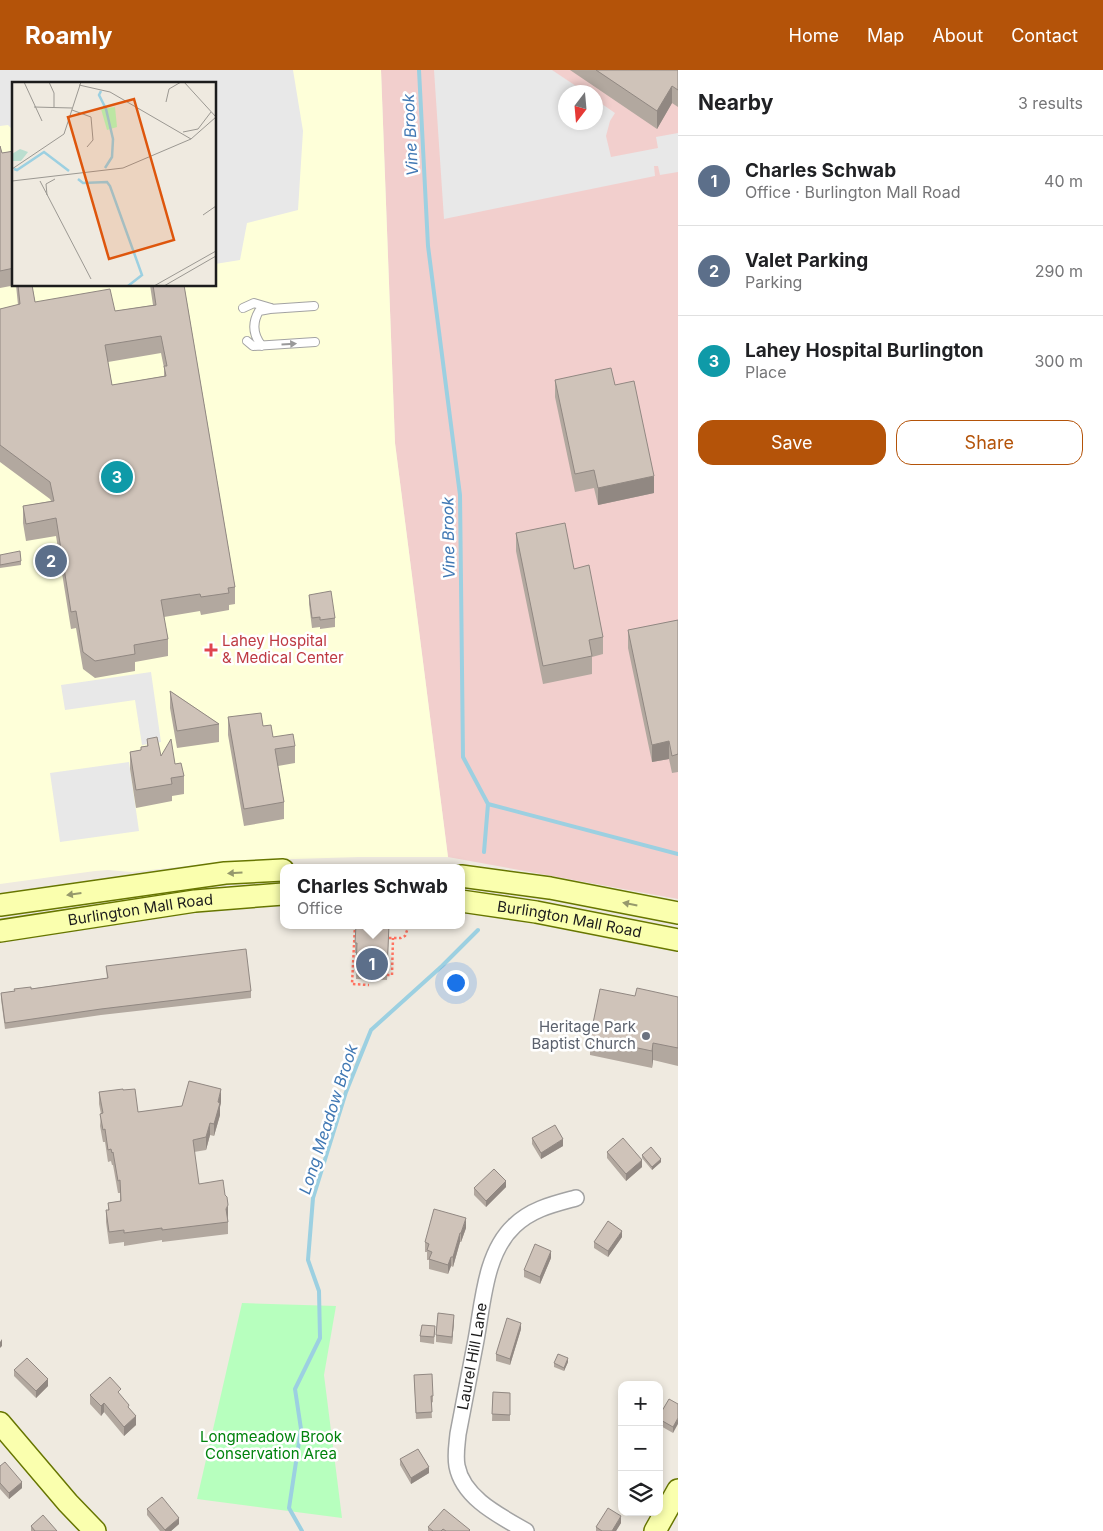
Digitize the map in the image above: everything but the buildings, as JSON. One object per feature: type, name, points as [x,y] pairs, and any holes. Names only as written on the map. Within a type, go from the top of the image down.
[{"type":"main road","name":"Burlington Mall Road","points":[[0,905],[225,873],[280,870]]},
{"type":"main road","name":"Burlington Mall Road","points":[[465,877],[550,888],[678,913]]},
{"type":"main road","name":"Burlington Mall Road","points":[[0,931],[195,901],[280,894]]},
{"type":"main road","name":"Burlington Mall Road","points":[[465,902],[536,912],[678,940]]},
{"type":"main road","points":[[0,1423],[68,1503],[95,1531]]},
{"type":"main road","points":[[655,1531],[678,1490]]},
{"type":"street","name":"Laurel Hill Lane","points":[[526,1531],[489,1509],[469,1489],[457,1466],[458,1434],[487,1278],[497,1248],[515,1225],[534,1211],[576,1198]]},
{"type":"lane","points":[[243,308],[254,303],[275,309]]},
{"type":"lane","points":[[262,346],[257,340],[254,320],[259,312],[314,306]]},
{"type":"lane","points":[[247,340],[253,346],[315,342]]},
{"type":"path","points":[[355,929],[352,984],[368,985]]},
{"type":"path","points":[[387,975],[392,975],[391,938],[405,936],[408,929]]},
{"type":"shaded area","name":"Lahey Hospital & Medical Center","points":[[0,70],[381,70],[395,443],[448,857],[359,857],[233,861],[132,872],[95,871],[0,884]]},
{"type":"shaded area","points":[[0,70],[293,70],[303,131],[298,210],[247,223],[240,260],[216,264],[216,82],[12,82],[12,129],[8,125],[0,126]]},
{"type":"shaded area","points":[[381,70],[678,70],[678,899],[448,857],[395,443]]},
{"type":"shaded area","points":[[434,70],[552,70],[574,85],[558,85],[558,130],[603,130],[603,105],[615,113],[610,121],[606,136],[611,157],[658,148],[656,137],[678,133],[678,172],[660,175],[658,166],[654,166],[655,176],[444,219]]},
{"type":"shaded area","points":[[151,672],[161,742],[142,745],[135,700],[65,710],[61,685]]},
{"type":"shaded area","points":[[129,762],[139,831],[60,842],[50,773]]},
{"type":"green space","name":"Longmeadow Brook Conservation Area","points":[[242,1303],[336,1306],[324,1375],[342,1518],[197,1499]]},
{"type":"waterway","name":"Vine Brook","points":[[419,70],[428,246],[460,495],[463,757],[488,804],[678,854]]},
{"type":"waterway","name":"Long Meadow Brook","points":[[484,852],[488,804]]},
{"type":"waterway","name":"Long Meadow Brook","points":[[302,1531],[289,1508],[301,1429],[295,1389],[320,1338],[319,1291],[308,1260],[313,1198],[346,1092],[371,1030],[442,966],[478,930]]},
{"type":"place","name":"Lahey Hospital Burlington","points":[[117,477]]},
{"type":"place","name":"Valet Parking","points":[[51,561]]},
{"type":"place","name":"Lahey Hospital & Medical Center","points":[[211,650]]},
{"type":"place","name":"Charles Schwab","points":[[372,964]]},
{"type":"place","name":"Heritage Park Baptist Church","points":[[646,1036]]}]
